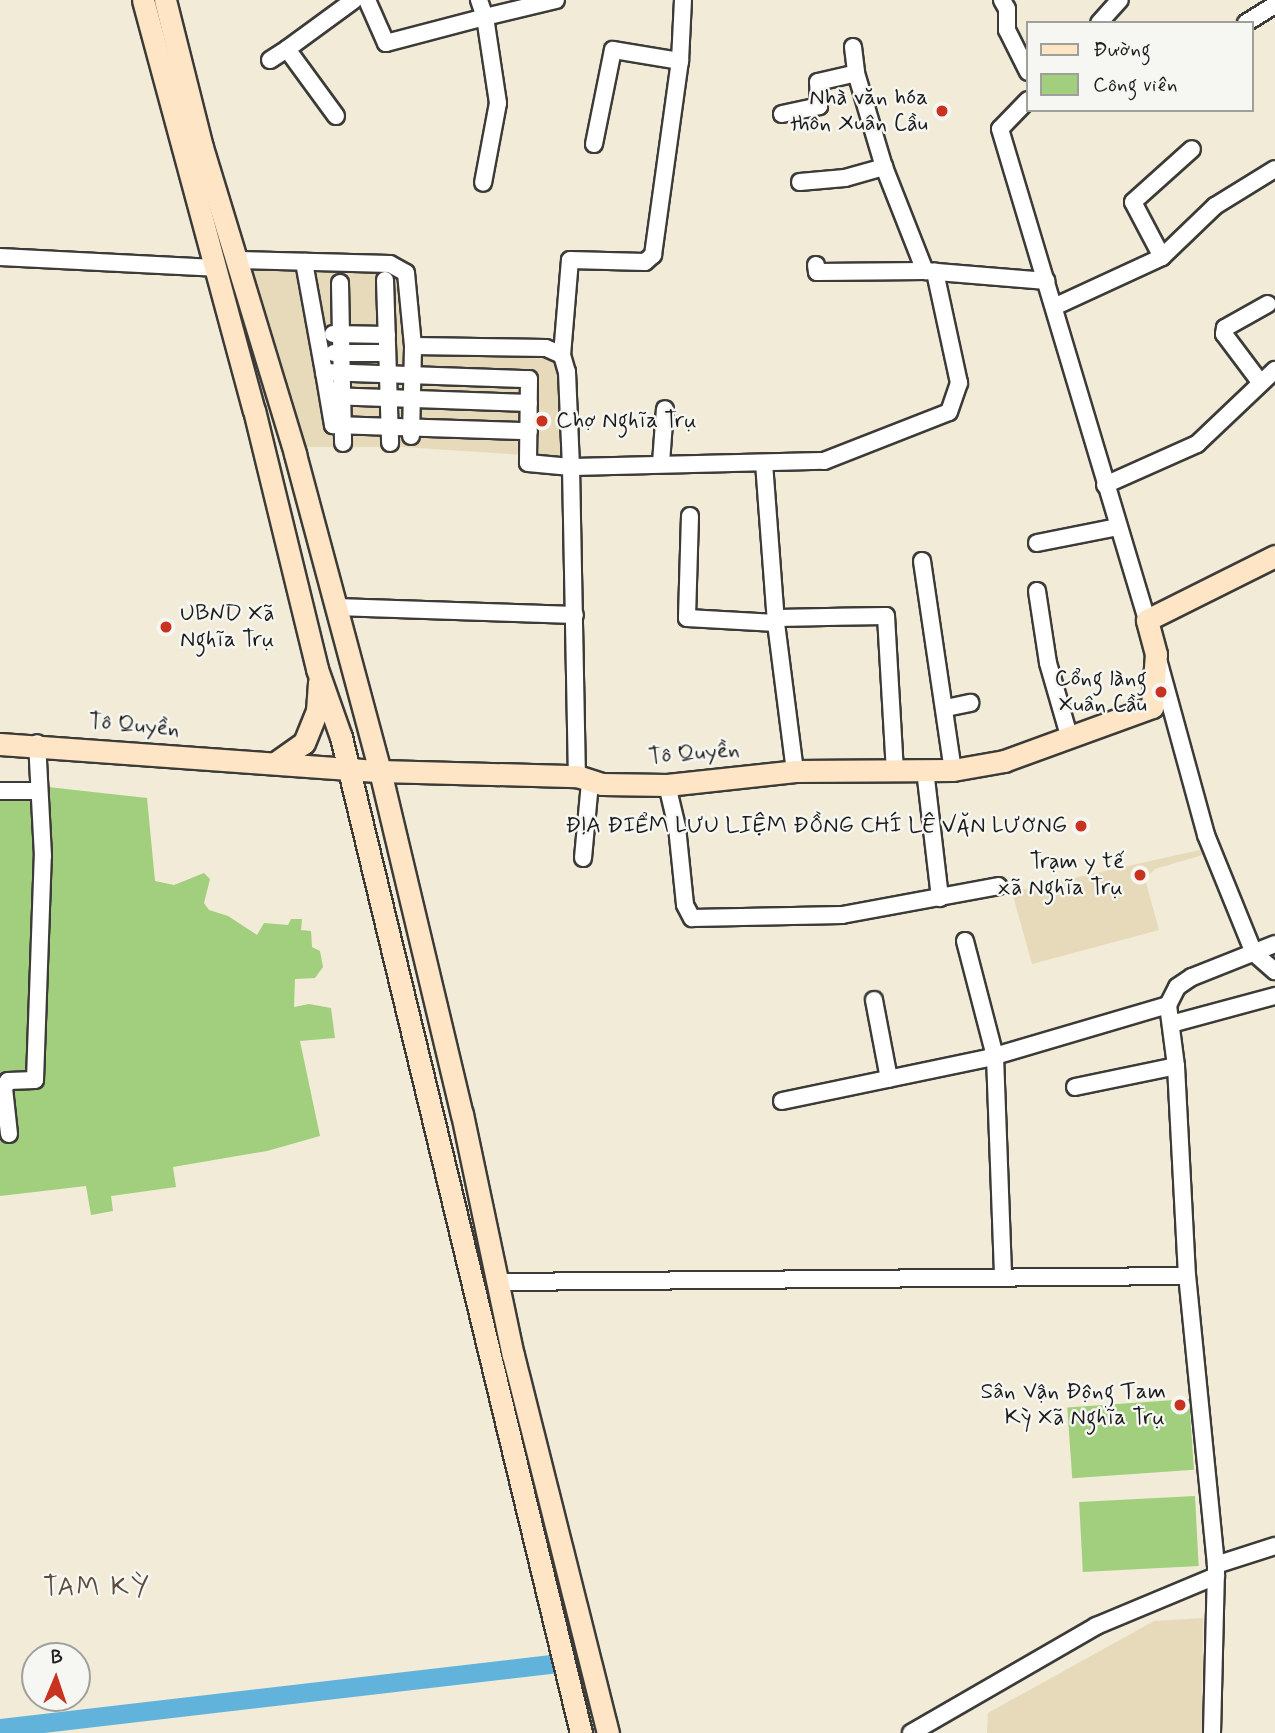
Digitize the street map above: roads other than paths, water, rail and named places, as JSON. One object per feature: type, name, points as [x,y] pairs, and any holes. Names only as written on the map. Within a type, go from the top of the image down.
[{"type":"street","points":[[143,0],[214,264],[317,669],[341,737],[345,766],[581,1733]]},
{"type":"street","points":[[165,0],[202,147],[239,260],[380,771],[499,1282],[513,1355],[608,1733]]},
{"type":"street","points":[[270,60],[354,0]]},
{"type":"street","points":[[367,0],[387,43],[556,0]]},
{"type":"street","points":[[479,0],[485,17],[498,103],[483,183]]},
{"type":"street","points":[[583,858],[583,779],[571,467],[567,372],[562,355],[570,260],[645,262],[653,254],[680,61],[683,0]]},
{"type":"street","points":[[1002,0],[1007,9],[1007,30],[1026,68]]},
{"type":"street","points":[[1102,21],[1120,0]]},
{"type":"street","points":[[1249,21],[1275,5]]},
{"type":"street","points":[[324,372],[529,379],[528,463],[571,467],[824,461],[949,412],[959,383],[930,271],[884,167],[856,73],[853,47]]},
{"type":"street","points":[[287,49],[336,116]]},
{"type":"street","points":[[594,144],[613,50],[680,61]]},
{"type":"street","points":[[782,114],[819,106],[818,82],[856,73]]},
{"type":"street","points":[[1026,102],[1000,129],[1056,306],[1104,485],[1147,620],[1156,654],[1161,705],[1206,835],[1254,953],[1275,971]]},
{"type":"street","points":[[1162,257],[1133,202],[1192,149]]},
{"type":"street","points":[[800,182],[845,178],[884,167]]},
{"type":"street","points":[[1056,306],[1162,257],[1216,206],[1275,169]]},
{"type":"street","points":[[0,257],[214,264],[239,260],[390,264],[406,273],[414,374],[411,431]]},
{"type":"street","points":[[304,262],[324,372],[336,396]]},
{"type":"street","points":[[816,265],[817,272],[930,271],[1047,281]]},
{"type":"street","points":[[385,280],[390,443]]},
{"type":"street","points":[[341,283],[342,372],[332,425],[390,425],[411,431],[429,426],[529,431]]},
{"type":"street","points":[[1259,382],[1224,334],[1225,328],[1268,304]]},
{"type":"street","points":[[317,334],[387,335]]},
{"type":"street","points":[[413,346],[546,348],[562,355]]},
{"type":"street","points":[[321,353],[387,353]]},
{"type":"street","points":[[1104,485],[1197,444],[1259,382],[1275,370]]},
{"type":"street","points":[[429,426],[431,375]]},
{"type":"street","points":[[459,428],[461,376]]},
{"type":"street","points":[[495,429],[496,377]]},
{"type":"street","points":[[336,396],[529,403]]},
{"type":"street","points":[[661,463],[665,409]]},
{"type":"street","points":[[343,425],[343,443]]},
{"type":"street","points":[[764,463],[777,621],[795,771]]},
{"type":"street","points":[[690,516],[687,624],[886,617],[895,771]]},
{"type":"street","points":[[1037,543],[1118,527]]},
{"type":"street","points":[[1147,620],[1275,556]]},
{"type":"street","points":[[922,561],[946,708],[953,771]]},
{"type":"street","points":[[1038,591],[1048,663],[1070,739]]},
{"type":"street","points":[[304,616],[336,607],[575,615]]},
{"type":"street","points":[[270,764],[298,752],[312,728],[319,702],[317,669]]},
{"type":"street","points":[[946,708],[970,703]]},
{"type":"street","name":"Tô Quyền","points":[[0,744],[37,743],[270,764],[345,766],[380,771],[667,785],[795,771],[953,771],[1004,761],[1161,705]]},
{"type":"street","points":[[9,1134],[4,1088],[8,1081],[35,1080],[43,856],[37,743]]},
{"type":"street","points":[[925,770],[940,898]]},
{"type":"street","points":[[667,785],[677,827],[685,905],[692,918],[842,915],[998,886]]},
{"type":"street","points":[[0,791],[39,791]]},
{"type":"street","points":[[965,941],[995,1056],[1003,1276]]},
{"type":"street","points":[[1212,1733],[1216,1570],[1187,1276],[1176,1066],[1168,1005],[1177,986],[1192,976],[1275,944]]},
{"type":"street","points":[[1171,1024],[1275,996]]},
{"type":"street","points":[[874,1000],[889,1079]]},
{"type":"street","points":[[782,1101],[995,1056],[1168,1005]]},
{"type":"street","points":[[1075,1087],[1176,1066]]},
{"type":"street","points":[[471,1284],[1187,1276]]},
{"type":"street","points":[[911,1733],[1096,1626],[1216,1570],[1275,1546]]},
{"type":"waterway","points":[[0,1728],[551,1664]]},
{"type":"place","name":"Nhà văn hóa thôn Xuân Cầu","points":[[942,111]]},
{"type":"place","name":"Chợ Nghĩa Trụ","points":[[542,421]]},
{"type":"place","name":"UBND Xã Nghĩa Trụ","points":[[166,627]]},
{"type":"place","name":"Cổng làng Xuân Cầu","points":[[1161,692]]},
{"type":"place","name":"ĐỊA ĐIỂM LƯU LIỆM ĐỒNG CHÍ LÊ VĂN LƯƠNG","points":[[1081,826]]},
{"type":"place","name":"Trạm y tế xã Nghĩa Trụ","points":[[1140,875]]},
{"type":"place","name":"Sân Vận Động Tam Kỳ Xã Nghĩa Trụ","points":[[1180,1405]]},
{"type":"district","name":"TAM KỲ","points":[[97,1589]]}]
